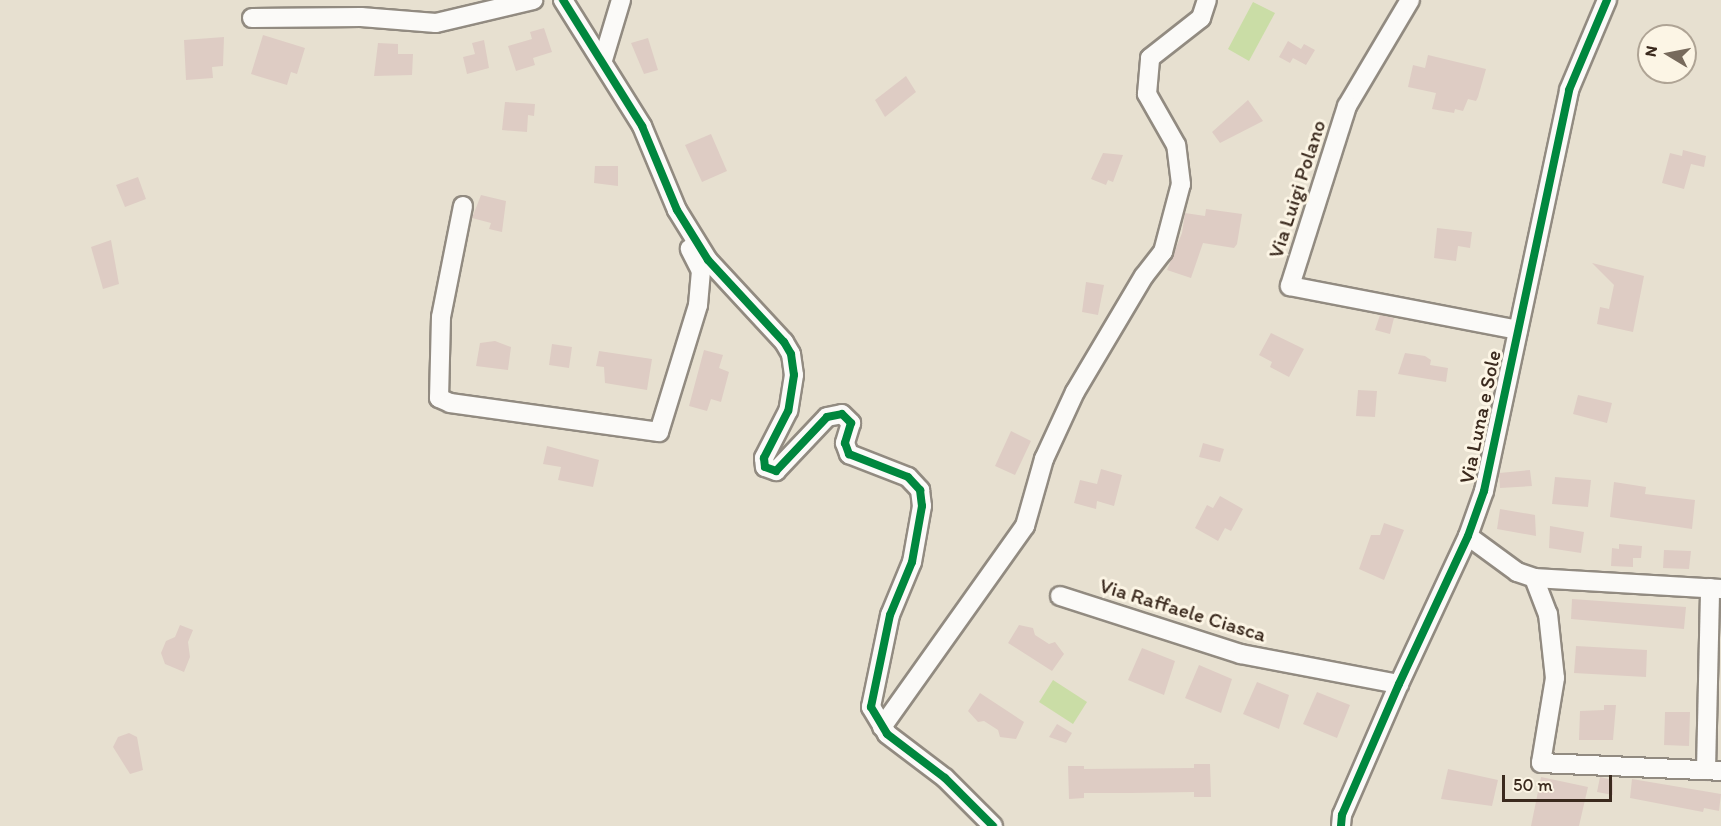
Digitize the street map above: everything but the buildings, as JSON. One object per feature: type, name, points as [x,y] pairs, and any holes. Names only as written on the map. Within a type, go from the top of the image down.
[{"type":"street","points":[[252,18],[361,17],[436,22],[533,0]]},
{"type":"street","points":[[463,206],[441,317],[439,398],[450,403],[648,433],[659,432],[698,305],[701,271],[642,126],[603,60],[563,0]]},
{"type":"street","points":[[603,60],[621,0]]},
{"type":"street","points":[[882,727],[1025,526],[1044,459],[1075,392],[1144,276],[1163,252],[1181,184],[1176,145],[1147,94],[1150,58],[1201,18],[1207,0]]},
{"type":"street","name":"Via Luigi Polano","points":[[1410,0],[1347,106],[1290,286],[1518,330]]},
{"type":"street","name":"Via Luna e Sole","points":[[1341,826],[1399,684],[1468,536],[1484,491],[1569,90],[1607,0]]},
{"type":"street","points":[[677,210],[708,260],[784,342],[791,354],[794,375],[788,411],[764,458],[765,467],[776,471],[828,417],[842,414],[851,423],[845,443],[849,454],[908,477],[920,490],[922,506],[912,562],[890,615],[871,707],[882,727],[925,765],[945,778],[993,826]]},
{"type":"street","points":[[1468,536],[1518,572],[1534,578],[1715,589],[1713,771],[1541,763],[1555,678],[1548,614],[1534,578]]},
{"type":"street","name":"Via Raffaele Ciasca","points":[[1060,596],[1241,654],[1399,684]]},
{"type":"green space","points":[[1253,2],[1275,13],[1249,61],[1228,49]]},
{"type":"green space","points":[[1053,680],[1087,702],[1073,724],[1039,702]]},
{"type":"cycle path","points":[[563,0],[642,126],[677,210],[708,260],[784,342],[791,354],[794,375],[788,411],[764,458],[765,467],[776,471],[827,417],[842,414],[851,423],[845,443],[849,454],[908,477],[920,490],[922,506],[912,562],[890,615],[871,707],[887,734],[945,778],[993,826]]},
{"type":"cycle path","points":[[1341,826],[1342,815],[1399,684],[1468,536],[1484,491],[1569,90],[1607,0]]}]
